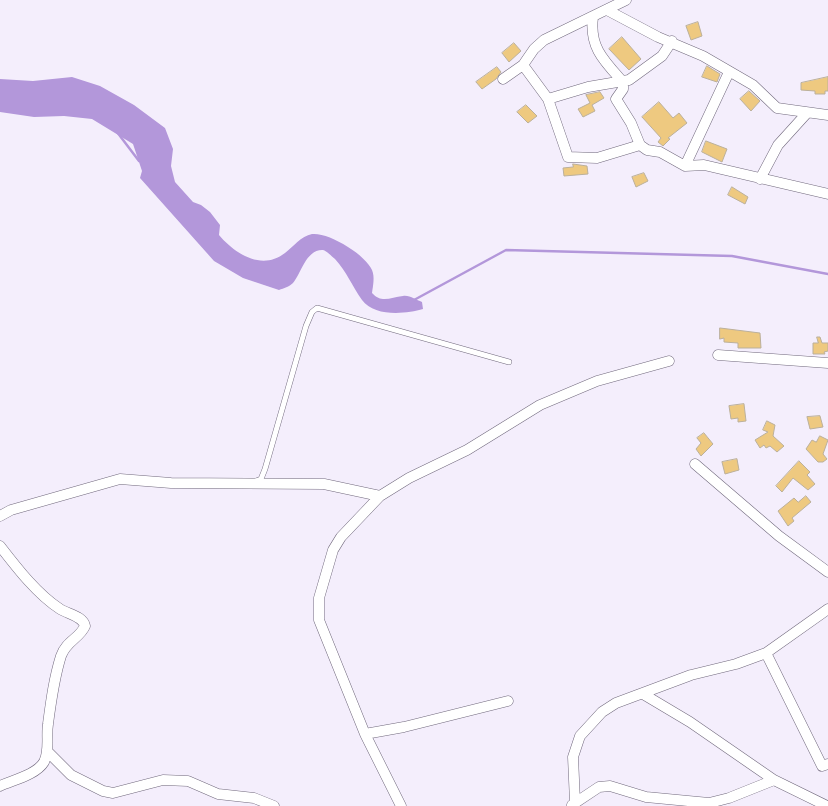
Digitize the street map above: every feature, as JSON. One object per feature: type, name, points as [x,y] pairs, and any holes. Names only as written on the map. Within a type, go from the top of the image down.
[{"type":"street","points":[[503,79],[523,65],[534,49],[544,40],[593,18],[626,0]]},
{"type":"street","points":[[607,10],[658,37],[672,41],[753,85],[777,108],[828,115]]},
{"type":"street","points":[[593,18],[592,37],[596,46],[623,82],[623,89],[616,99],[617,104],[631,123],[640,146],[647,150],[660,152],[685,166],[704,165],[828,194]]},
{"type":"street","points":[[548,99],[588,87],[629,80],[658,59],[672,41]]},
{"type":"street","points":[[523,65],[548,99],[568,157],[596,158],[640,146]]},
{"type":"street","points":[[685,166],[730,72]]},
{"type":"street","points":[[760,179],[778,145],[808,113]]},
{"type":"street","points":[[718,355],[828,363]]},
{"type":"street","points":[[401,806],[365,734],[319,620],[318,598],[333,550],[346,532],[380,496],[409,478],[492,436],[540,405],[597,382],[669,361]]},
{"type":"street","points":[[695,464],[779,536],[828,572]]},
{"type":"street","points":[[0,516],[11,510],[120,479],[170,484],[324,484],[380,496]]},
{"type":"street","points":[[0,546],[15,565],[59,608],[82,620],[85,624],[83,631],[69,641],[60,660],[51,698],[47,727],[47,751],[44,762],[35,771],[0,786]]},
{"type":"street","points":[[573,804],[573,757],[580,736],[592,721],[608,708],[691,675],[736,664],[766,653],[828,609]]},
{"type":"street","points":[[766,653],[822,766],[828,764]]},
{"type":"street","points":[[643,694],[690,722],[774,780],[827,806]]},
{"type":"street","points":[[365,734],[412,725],[508,700]]},
{"type":"street","points":[[47,751],[71,776],[103,791],[113,793],[163,780],[188,781],[218,794],[254,798],[274,806]]},
{"type":"street","points":[[573,804],[599,787],[610,786],[646,797],[708,803],[729,798],[774,780]]},
{"type":"lane","points":[[249,483],[261,479],[266,469],[306,326],[312,312],[317,308],[508,362]]},
{"type":"shaded area","points":[[72,77],[100,86],[134,105],[165,128],[173,149],[171,166],[175,182],[193,202],[210,212],[220,225],[219,235],[241,254],[258,260],[276,258],[308,235],[319,234],[355,251],[368,264],[373,276],[372,293],[376,296],[387,299],[408,296],[422,302],[423,309],[391,313],[382,312],[367,305],[335,259],[323,250],[312,253],[293,283],[279,290],[243,278],[214,261],[140,178],[142,171],[133,144],[92,119],[64,116],[34,117],[0,112],[0,79],[33,81]]},
{"type":"building","points":[[698,22],[702,36],[691,40],[686,26]]},
{"type":"building","points":[[622,37],[641,59],[629,70],[609,49]]},
{"type":"building","points":[[514,43],[521,51],[509,62],[502,53]]},
{"type":"building","points":[[707,66],[720,74],[717,82],[702,77]]},
{"type":"building","points":[[497,67],[501,72],[496,79],[482,89],[476,82]]},
{"type":"building","points":[[828,77],[828,91],[825,91],[825,94],[815,94],[815,91],[801,90],[801,83]]},
{"type":"building","points":[[749,91],[760,101],[751,111],[740,99]]},
{"type":"building","points":[[600,92],[604,98],[592,105],[595,111],[583,117],[578,109],[590,103],[586,95]]},
{"type":"building","points":[[659,102],[673,118],[679,113],[687,123],[668,138],[670,139],[663,146],[658,142],[661,138],[642,117]]},
{"type":"building","points":[[526,105],[537,116],[528,123],[517,112]]},
{"type":"building","points":[[706,141],[727,149],[722,162],[702,152]]},
{"type":"building","points":[[573,164],[587,166],[588,174],[564,176],[563,168],[573,167]]},
{"type":"building","points":[[644,173],[648,181],[636,187],[632,177]]},
{"type":"building","points":[[732,187],[748,197],[745,204],[728,195]]},
{"type":"building","points":[[720,328],[760,333],[761,348],[738,348],[738,343],[724,342],[724,338],[720,339]]},
{"type":"building","points":[[817,337],[820,337],[822,343],[828,343],[828,351],[824,352],[825,354],[813,354],[813,343],[818,343]]},
{"type":"building","points":[[744,404],[746,421],[738,422],[738,418],[731,419],[729,406]]},
{"type":"building","points":[[820,416],[823,427],[810,429],[807,417]]},
{"type":"building","points":[[767,421],[775,425],[773,436],[784,446],[777,452],[770,446],[766,448],[764,445],[760,448],[755,440],[768,432],[763,430]]},
{"type":"building","points":[[704,433],[713,444],[701,456],[696,449],[701,443],[697,438]]},
{"type":"building","points":[[820,436],[828,440],[823,454],[827,459],[823,462],[818,462],[806,449],[812,440],[816,442]]},
{"type":"building","points":[[737,459],[739,470],[725,474],[722,462]]},
{"type":"building","points":[[799,461],[810,472],[807,475],[815,484],[808,490],[793,478],[782,492],[776,486]]},
{"type":"building","points":[[806,496],[811,502],[792,518],[794,521],[788,526],[778,511],[794,498],[798,502]]},
{"type":"waterway","points":[[117,132],[139,161]]},
{"type":"waterway","points":[[414,300],[506,250],[732,256],[828,274]]}]
